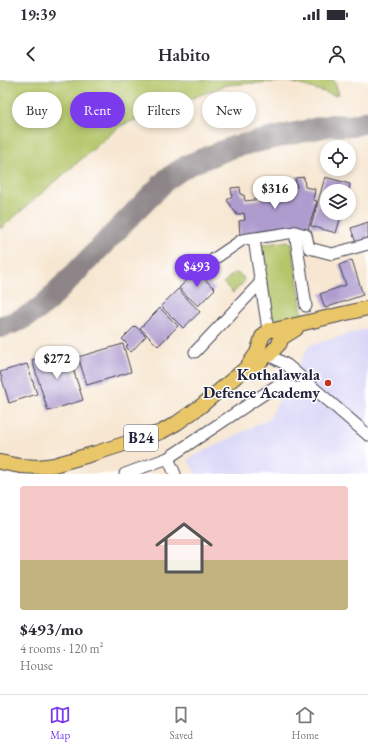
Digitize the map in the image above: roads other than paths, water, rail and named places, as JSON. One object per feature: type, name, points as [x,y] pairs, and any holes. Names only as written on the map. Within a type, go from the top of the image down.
[{"type":"main road","points":[[275,336],[309,322],[368,308]]},
{"type":"main road","name":"B24","points":[[53,474],[166,440],[210,410],[246,380],[264,355],[262,337],[275,336]]},
{"type":"main road","name":"B24","points":[[0,462],[20,466],[39,467],[54,465],[161,432],[177,423],[207,401],[264,355]]},
{"type":"main road","points":[[0,471],[10,474]]},
{"type":"street","points":[[295,232],[306,306]]},
{"type":"street","points":[[214,259],[242,240],[295,232],[306,234],[309,248],[332,254],[368,244]]},
{"type":"street","points":[[254,238],[261,282],[275,336],[287,365]]},
{"type":"street","points":[[195,352],[261,282]]},
{"type":"street","points":[[264,355],[287,365],[368,435]]},
{"type":"street","points":[[125,474],[168,458],[276,386],[280,385],[306,390],[313,388]]},
{"type":"street","points":[[168,458],[175,474]]},
{"type":"place","name":"Kothalawala Defence Academy","points":[[328,383]]}]
